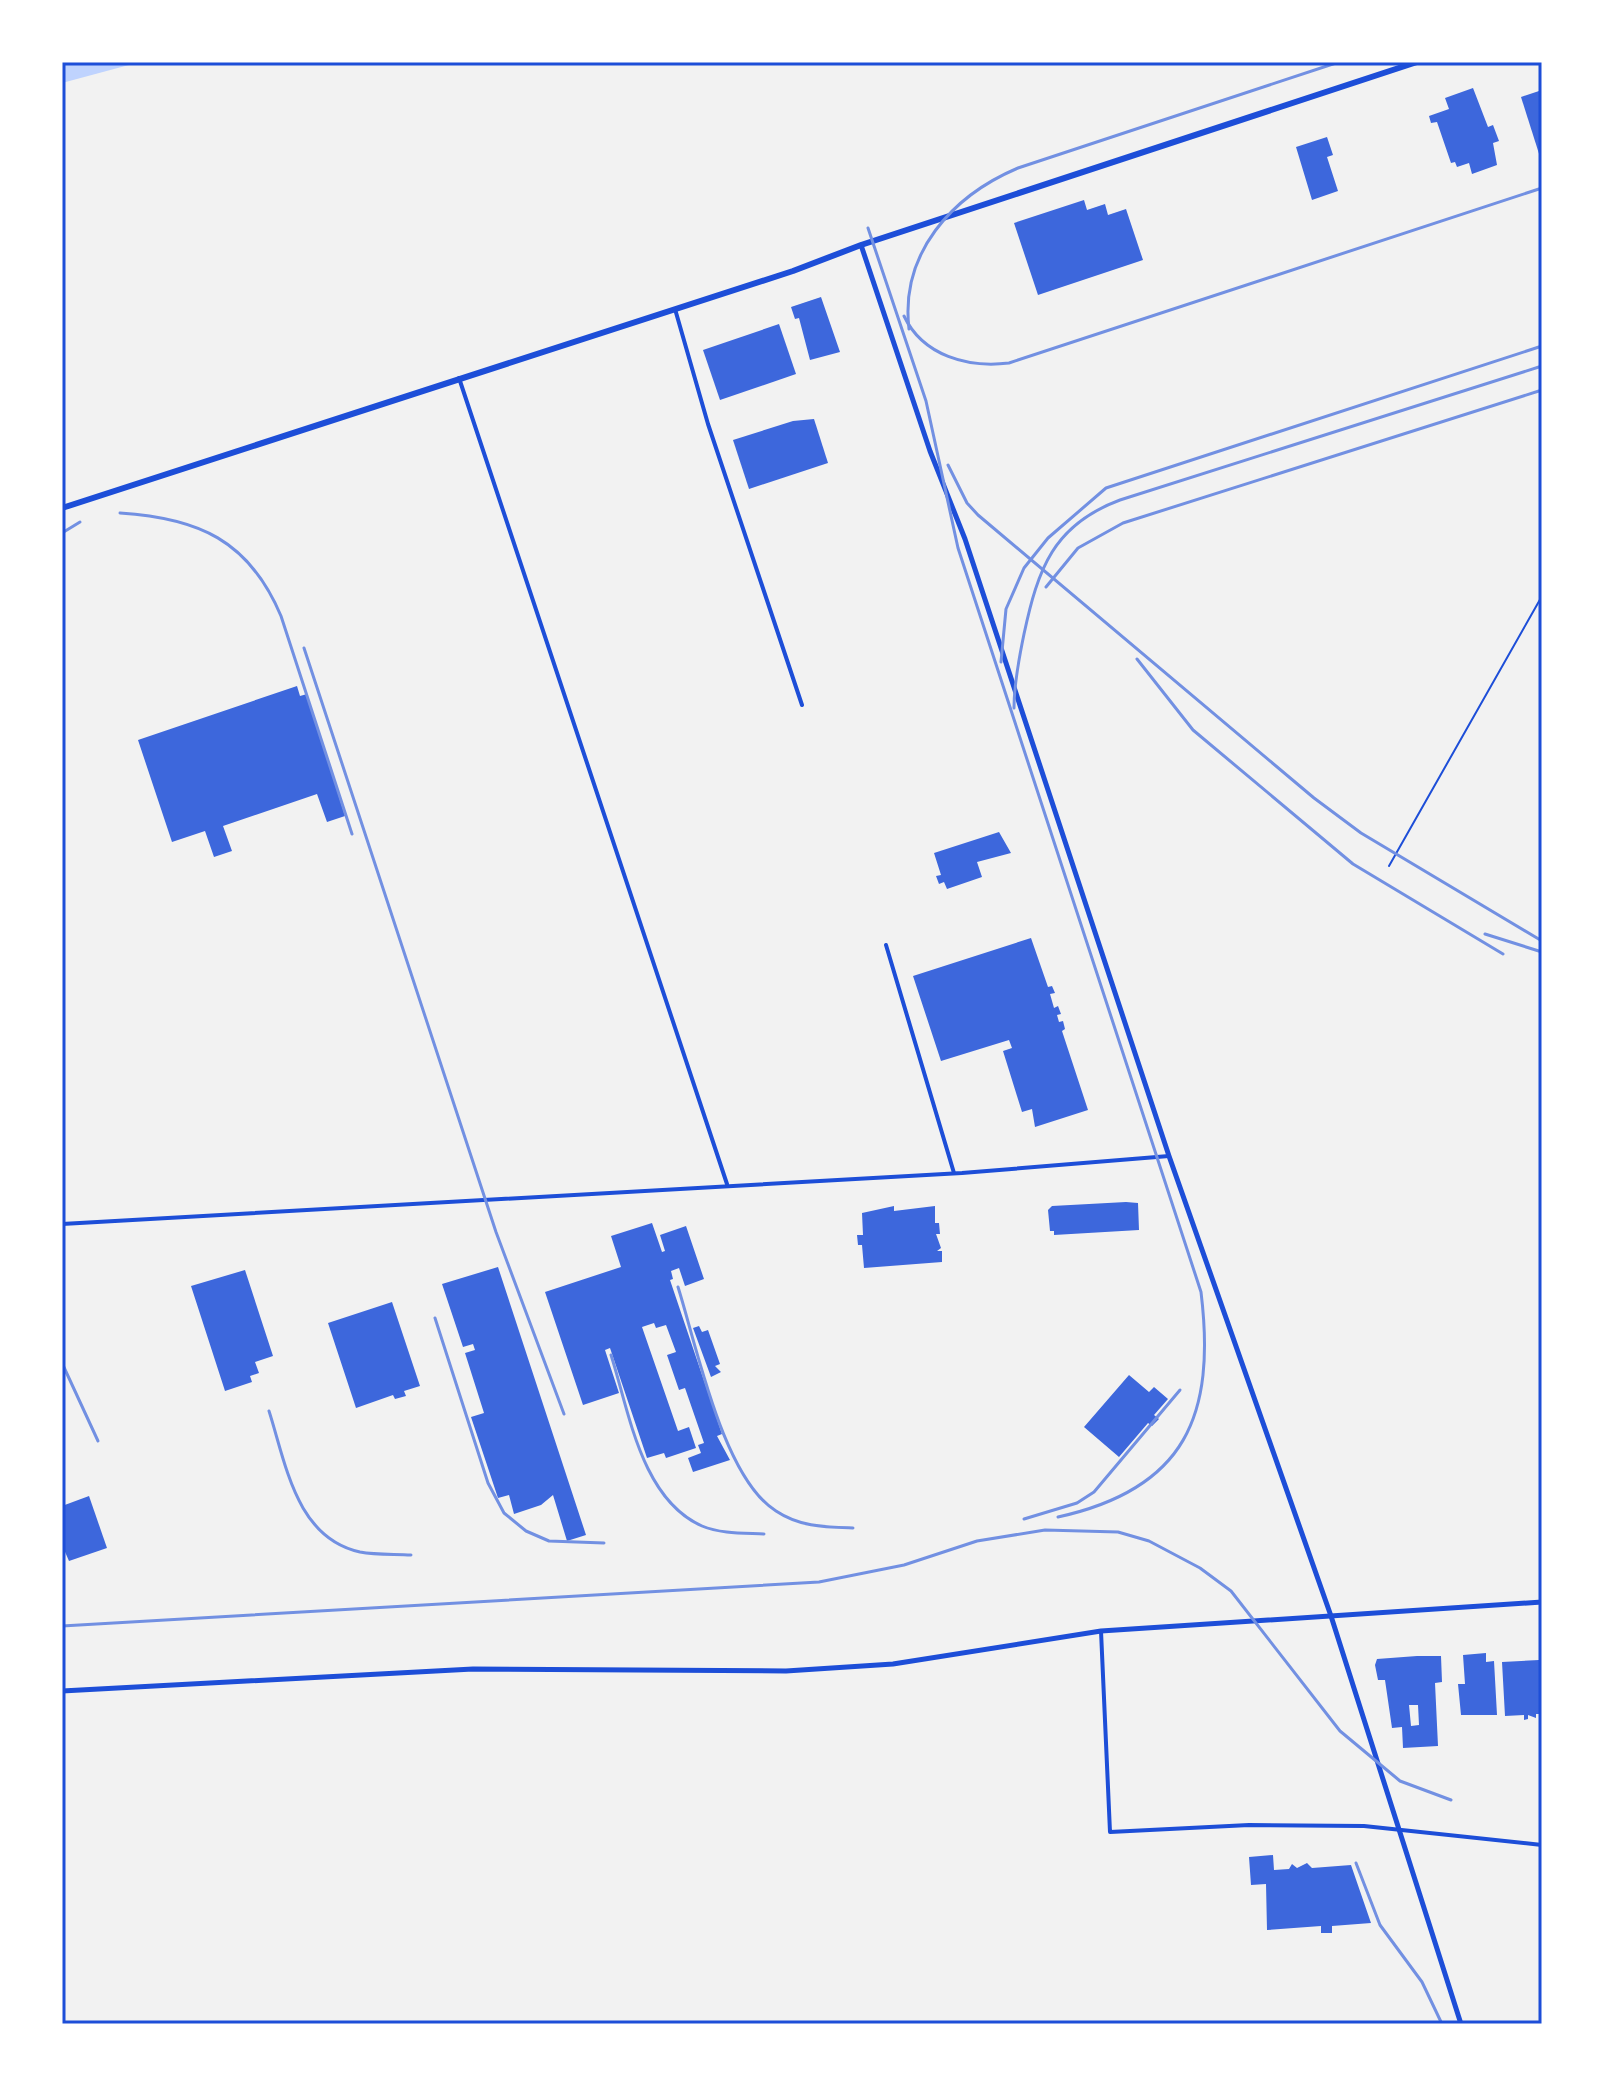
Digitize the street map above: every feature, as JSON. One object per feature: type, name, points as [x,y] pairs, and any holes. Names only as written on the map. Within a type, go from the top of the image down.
[{"type":"main road","points":[[62,508],[793,271],[861,245],[1417,62]]},
{"type":"street","points":[[861,245],[930,451],[965,539],[1169,1156],[1226,1310],[1331,1616],[1461,2024]]},
{"type":"street","points":[[675,309],[708,424],[802,705]]},
{"type":"street","points":[[459,378],[727,1184]]},
{"type":"street","points":[[886,945],[954,1173]]},
{"type":"street","points":[[62,1224],[954,1173],[1169,1156]]},
{"type":"street","points":[[62,1691],[473,1669],[786,1671],[893,1664],[1101,1631],[1542,1602]]},
{"type":"street","points":[[1101,1631],[1110,1832],[1249,1825],[1364,1826],[1542,1845]]},
{"type":"lane","points":[[1389,866],[1542,596]]},
{"type":"water","points":[[62,62],[140,62],[62,83]]},
{"type":"building","points":[[1473,88],[1488,127],[1493,125],[1499,141],[1493,143],[1497,165],[1472,174],[1469,163],[1457,167],[1455,162],[1451,163],[1437,122],[1431,123],[1429,116],[1449,109],[1445,98]]},
{"type":"building","points":[[1542,90],[1542,160],[1541,160],[1521,97]]},
{"type":"building","points":[[1327,137],[1333,155],[1327,157],[1338,191],[1312,200],[1296,147]]},
{"type":"building","points":[[1084,200],[1087,210],[1105,204],[1108,215],[1126,209],[1143,260],[1038,295],[1014,223]]},
{"type":"building","points":[[821,297],[840,352],[810,360],[799,318],[795,319],[791,307]]},
{"type":"building","points":[[779,324],[796,374],[720,400],[703,350]]},
{"type":"building","points":[[814,419],[828,463],[749,489],[733,440],[793,421]]},
{"type":"building","points":[[297,686],[300,696],[307,694],[345,816],[327,822],[317,794],[223,826],[232,851],[214,857],[205,831],[172,842],[138,740]]},
{"type":"building","points":[[999,832],[1011,853],[977,862],[982,877],[947,889],[944,882],[939,884],[936,876],[941,875],[934,853]]},
{"type":"building","points":[[1031,938],[1048,987],[1052,986],[1055,993],[1050,994],[1054,1008],[1058,1006],[1061,1014],[1057,1015],[1059,1022],[1063,1021],[1065,1029],[1062,1031],[1088,1110],[1035,1127],[1032,1109],[1022,1112],[1003,1051],[1012,1048],[1009,1040],[941,1061],[913,976]]},
{"type":"building","points":[[1138,1203],[1139,1230],[1054,1235],[1054,1231],[1050,1231],[1048,1210],[1052,1206]]},
{"type":"building","points":[[894,1206],[894,1211],[935,1206],[935,1223],[939,1223],[940,1234],[936,1234],[941,1248],[937,1251],[942,1251],[942,1262],[864,1268],[862,1245],[858,1245],[857,1235],[863,1235],[862,1213]]},
{"type":"building","points":[[652,1223],[662,1252],[665,1251],[660,1235],[686,1226],[704,1279],[685,1286],[679,1268],[671,1271],[673,1279],[670,1280],[722,1434],[717,1436],[730,1460],[693,1472],[688,1458],[701,1453],[698,1445],[704,1443],[685,1388],[679,1390],[667,1355],[676,1352],[666,1325],[656,1328],[654,1323],[642,1327],[678,1431],[689,1427],[696,1448],[666,1458],[664,1453],[647,1458],[610,1348],[605,1350],[619,1393],[583,1405],[545,1292],[621,1267],[611,1236]]},
{"type":"building","points":[[498,1267],[586,1535],[567,1541],[553,1495],[541,1505],[514,1514],[509,1495],[498,1498],[471,1417],[484,1413],[465,1353],[475,1350],[473,1344],[463,1347],[442,1284]]},
{"type":"building","points":[[245,1270],[273,1356],[255,1362],[259,1373],[250,1376],[252,1382],[225,1391],[191,1286]]},
{"type":"building","points":[[392,1302],[420,1386],[404,1391],[406,1396],[395,1399],[393,1395],[356,1408],[328,1323]]},
{"type":"building","points":[[699,1326],[702,1332],[708,1330],[720,1364],[715,1366],[721,1372],[711,1377],[693,1328]]},
{"type":"building","points":[[1129,1375],[1149,1392],[1154,1387],[1168,1399],[1154,1415],[1159,1419],[1152,1426],[1148,1423],[1119,1457],[1084,1427]]},
{"type":"building","points":[[89,1496],[107,1548],[69,1561],[62,1545],[62,1506]]},
{"type":"building","points":[[1486,1653],[1486,1662],[1494,1661],[1497,1715],[1461,1715],[1458,1684],[1465,1684],[1463,1655]]},
{"type":"building","points":[[1441,1656],[1442,1682],[1435,1683],[1438,1746],[1403,1748],[1402,1727],[1392,1728],[1385,1680],[1378,1680],[1377,1659]],"holes":[[[1409,1705],[1418,1705],[1419,1725],[1411,1726]]]},
{"type":"building","points":[[1539,1660],[1542,1714],[1536,1714],[1536,1718],[1528,1715],[1528,1719],[1524,1720],[1524,1715],[1505,1716],[1502,1662]]},
{"type":"building","points":[[1273,1855],[1274,1870],[1289,1869],[1292,1864],[1297,1868],[1307,1863],[1312,1868],[1351,1865],[1371,1923],[1332,1926],[1332,1933],[1321,1933],[1321,1926],[1267,1930],[1266,1884],[1251,1885],[1249,1857]]},
{"type":"railway","points":[[909,329],[908,301],[922,252],[935,230],[952,211],[994,180],[1018,168],[1339,62]]},
{"type":"railway","points":[[904,316],[923,341],[948,356],[978,363],[1009,363],[1542,188]]},
{"type":"railway","points":[[868,228],[926,401],[958,548],[1201,1292],[1203,1375],[1196,1410],[1183,1440],[1163,1466],[1136,1487],[1102,1504],[1058,1517]]},
{"type":"railway","points":[[1001,662],[1006,609],[1024,568],[1048,538],[1106,488],[1542,346]]},
{"type":"railway","points":[[1014,708],[1024,634],[1035,589],[1052,552],[1064,536],[1097,510],[1120,500],[1542,366]]},
{"type":"railway","points":[[1046,587],[1078,548],[1123,523],[1542,390]]},
{"type":"railway","points":[[948,465],[967,503],[978,515],[1314,798],[1361,833],[1542,941]]},
{"type":"railway","points":[[120,513],[174,521],[197,528],[237,551],[253,569],[281,616],[352,834]]},
{"type":"railway","points":[[62,533],[80,522]]},
{"type":"railway","points":[[304,648],[496,1232],[564,1414]]},
{"type":"railway","points":[[1137,659],[1193,730],[1353,864],[1503,954]]},
{"type":"railway","points":[[1485,934],[1542,952]]},
{"type":"railway","points":[[678,1287],[714,1409],[741,1471],[757,1494],[776,1511],[794,1520],[853,1528]]},
{"type":"railway","points":[[435,1318],[488,1483],[504,1513],[526,1531],[549,1541],[604,1543]]},
{"type":"railway","points":[[611,1355],[640,1451],[665,1496],[681,1513],[709,1529],[764,1534]]},
{"type":"railway","points":[[62,1363],[98,1441]]},
{"type":"railway","points":[[1024,1519],[1077,1503],[1094,1492],[1180,1390]]},
{"type":"railway","points":[[269,1411],[297,1496],[321,1532],[338,1544],[360,1552],[411,1555]]},
{"type":"railway","points":[[62,1626],[819,1582],[904,1565],[977,1541],[1045,1530],[1118,1532],[1149,1541],[1200,1568],[1231,1591],[1340,1731],[1400,1781],[1451,1800]]},
{"type":"railway","points":[[1356,1863],[1380,1925],[1422,1982],[1442,2024]]}]
